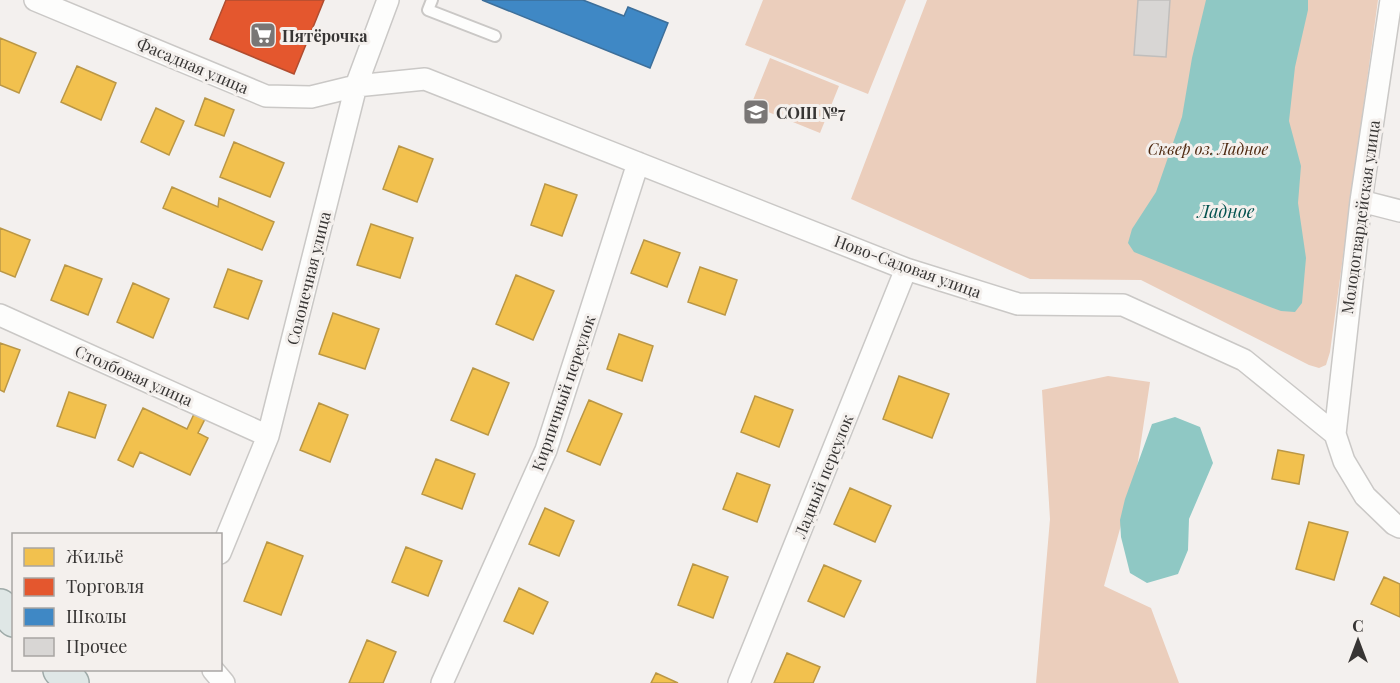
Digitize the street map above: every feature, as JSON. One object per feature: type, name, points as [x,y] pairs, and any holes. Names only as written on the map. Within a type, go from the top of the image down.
[{"type":"main road","points":[[0,606],[12,618]]},
{"type":"main road","points":[[62,671],[72,683]]},
{"type":"street","name":"Фасадная улица","points":[[35,0],[266,96],[311,97],[356,86]]},
{"type":"street","name":"Солонечная улица","points":[[222,548],[268,436],[356,86],[388,0]]},
{"type":"street","name":"Молодогвардейская улица","points":[[1335,434],[1361,201],[1391,0]]},
{"type":"street","name":"Ново-Садовая улица","points":[[356,86],[425,79],[906,268],[1018,304],[1123,305],[1244,360],[1335,434]]},
{"type":"street","name":"Кирпичный переулок","points":[[442,683],[546,450],[638,163]]},
{"type":"street","points":[[1361,201],[1400,211]]},
{"type":"street","name":"Ладный переулок","points":[[739,683],[906,268]]},
{"type":"street","name":"Столбовая улица","points":[[0,315],[268,436]]},
{"type":"street","points":[[1335,434],[1344,461],[1365,496],[1400,527]]},
{"type":"street","points":[[215,671],[224,683]]},
{"type":"lane","points":[[432,0],[428,10],[495,36]]},
{"type":"green space","points":[[763,0],[906,0],[868,94],[745,45]]},
{"type":"green space","name":"Сквер оз. Ладное","points":[[927,0],[1378,0],[1330,352],[1326,365],[1319,368],[1309,365],[1141,280],[1030,279],[851,199]]},
{"type":"green space","points":[[770,58],[839,86],[820,133],[751,105]]},
{"type":"green space","points":[[1108,376],[1150,382],[1137,468],[1104,586],[1151,608],[1179,683],[1036,683],[1050,519],[1042,390]]},
{"type":"water","name":"Ладное","points":[[1206,0],[1308,0],[1308,10],[1295,67],[1289,121],[1301,166],[1298,203],[1306,258],[1302,303],[1295,312],[1281,311],[1134,252],[1128,243],[1132,229],[1156,192],[1182,117],[1192,58]]},
{"type":"water","points":[[1175,417],[1200,427],[1213,463],[1189,519],[1188,550],[1178,574],[1147,583],[1130,573],[1121,537],[1120,520],[1125,499],[1152,424]]},
{"type":"building: Жильё","points":[[0,38],[36,53],[19,93],[0,85]]},
{"type":"building: Жильё","points":[[77,66],[116,83],[101,120],[61,102]]},
{"type":"building: Жильё","points":[[205,98],[234,110],[224,136],[195,125]]},
{"type":"building: Жильё","points":[[156,108],[184,121],[169,155],[141,142]]},
{"type":"building: Жильё","points":[[234,142],[284,163],[270,197],[220,177]]},
{"type":"building: Жильё","points":[[399,146],[433,159],[417,202],[383,189]]},
{"type":"building: Жильё","points":[[545,184],[577,195],[562,236],[531,225]]},
{"type":"building: Жильё","points":[[172,187],[218,207],[219,198],[274,222],[262,250],[163,208]]},
{"type":"building: Жильё","points":[[371,224],[413,238],[400,278],[357,265]]},
{"type":"building: Жильё","points":[[0,228],[30,240],[15,277],[0,271]]},
{"type":"building: Жильё","points":[[644,240],[680,253],[667,287],[631,273]]},
{"type":"building: Жильё","points":[[65,265],[102,279],[88,315],[51,300]]},
{"type":"building: Жильё","points":[[700,267],[737,280],[725,315],[688,302]]},
{"type":"building: Жильё","points":[[228,269],[262,281],[248,319],[214,307]]},
{"type":"building: Жильё","points":[[516,275],[554,291],[533,340],[496,324]]},
{"type":"building: Жильё","points":[[133,283],[169,299],[153,338],[117,322]]},
{"type":"building: Жильё","points":[[333,313],[379,329],[365,369],[319,354]]},
{"type":"building: Жильё","points":[[619,334],[653,346],[642,381],[607,369]]},
{"type":"building: Жильё","points":[[0,343],[20,350],[4,392],[0,390]]},
{"type":"building: Жильё","points":[[473,368],[509,383],[488,435],[451,420]]},
{"type":"building: Жильё","points":[[899,376],[949,394],[932,438],[883,419]]},
{"type":"building: Жильё","points":[[69,392],[106,405],[95,438],[57,426]]},
{"type":"building: Жильё","points":[[755,396],[793,410],[779,447],[741,432]]},
{"type":"building: Жильё","points":[[589,400],[622,414],[600,465],[567,451]]},
{"type":"building: Жильё","points":[[319,403],[348,415],[330,462],[300,450]]},
{"type":"building: Жильё","points":[[143,408],[187,429],[194,414],[205,419],[198,433],[208,438],[190,475],[140,452],[133,467],[118,460]]},
{"type":"building: Жильё","points":[[1278,450],[1304,455],[1299,484],[1272,479]]},
{"type":"building: Жильё","points":[[436,459],[475,474],[462,509],[422,494]]},
{"type":"building: Жильё","points":[[737,473],[770,485],[757,522],[723,509]]},
{"type":"building: Жильё","points":[[850,488],[891,506],[875,542],[834,524]]},
{"type":"building: Жильё","points":[[545,508],[574,521],[559,556],[529,544]]},
{"type":"building: Жильё","points":[[1309,522],[1348,532],[1334,580],[1296,569]]},
{"type":"building: Жильё","points":[[267,542],[303,556],[281,615],[244,601]]},
{"type":"building: Жильё","points":[[406,547],[442,561],[428,596],[392,582]]},
{"type":"building: Жильё","points":[[693,564],[728,577],[713,618],[678,605]]},
{"type":"building: Жильё","points":[[824,565],[861,581],[844,617],[808,601]]},
{"type":"building: Жильё","points":[[1384,577],[1400,584],[1400,617],[1371,604]]},
{"type":"building: Жильё","points":[[519,588],[548,602],[533,634],[504,621]]},
{"type":"building: Жильё","points":[[367,640],[396,652],[383,683],[349,683]]},
{"type":"building: Жильё","points":[[787,653],[820,667],[813,683],[774,683]]},
{"type":"building: Жильё","points":[[656,673],[678,683],[651,683]]},
{"type":"building: Торговля","points":[[226,0],[324,0],[294,74],[210,39]]},
{"type":"building: Школы","points":[[482,0],[583,0],[624,16],[628,7],[668,23],[650,68]]},
{"type":"building: Прочее","points":[[1138,0],[1170,0],[1166,57],[1134,55]]},
{"type":"place","name":"Пятёрочка","points":[[263,35]]},
{"type":"place","name":"СОШ №7","points":[[756,112]]}]
